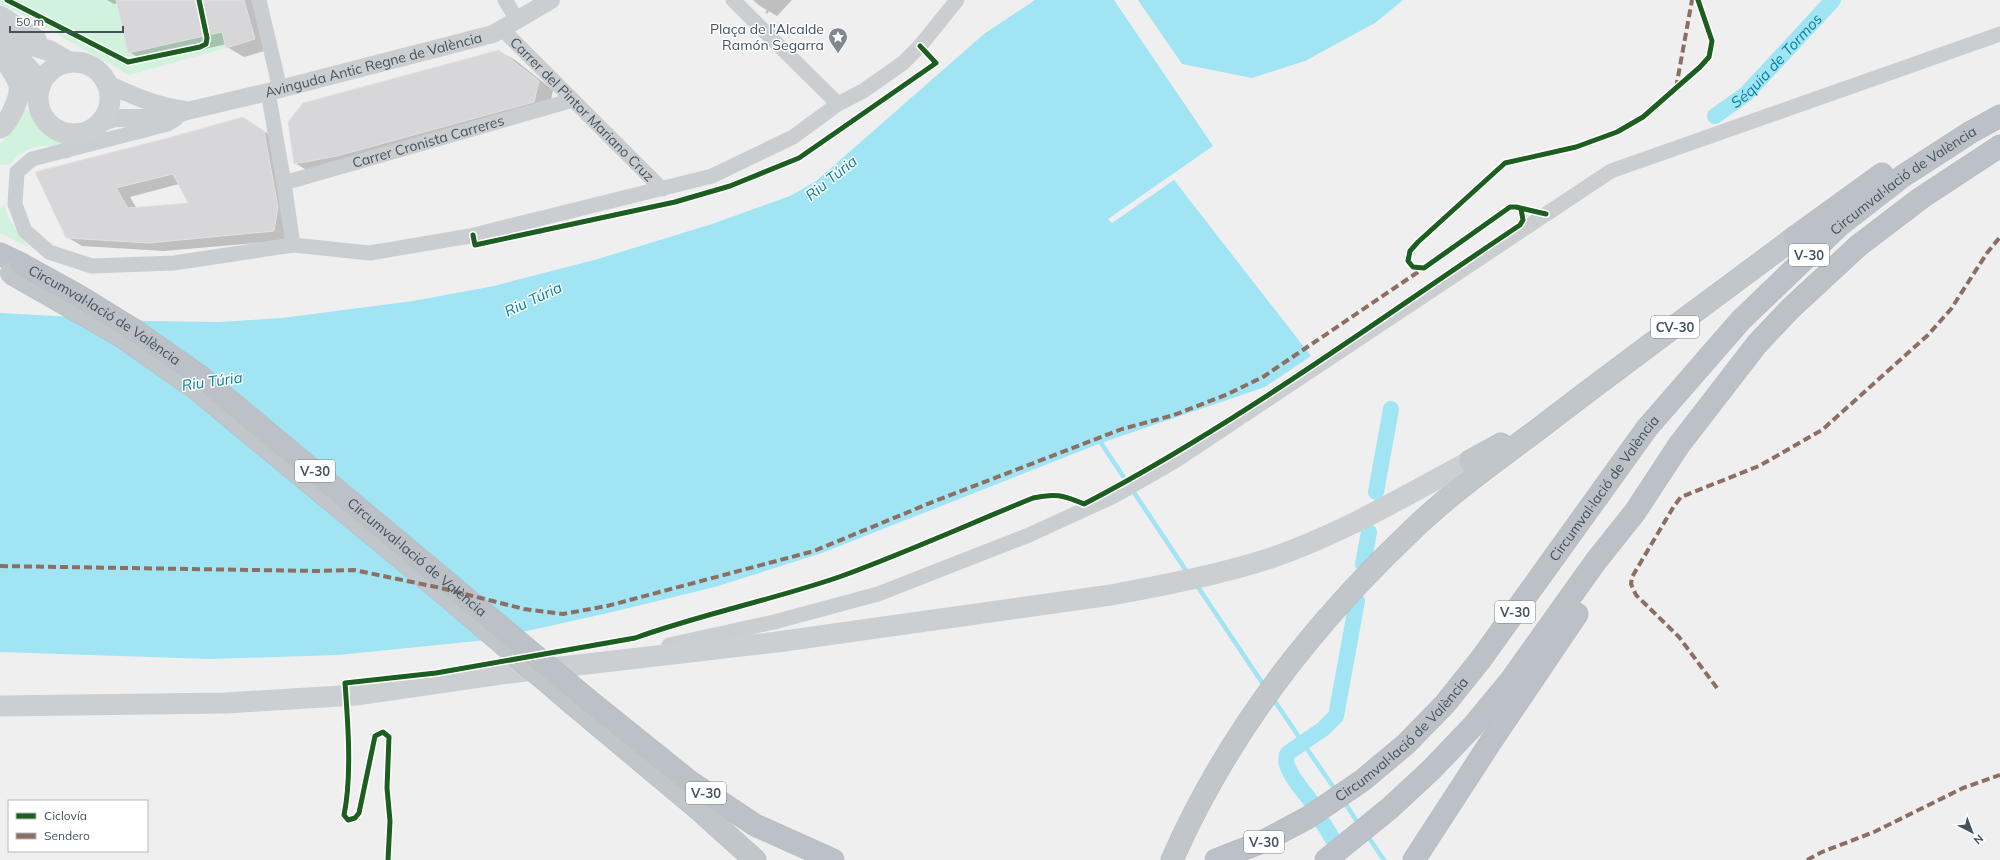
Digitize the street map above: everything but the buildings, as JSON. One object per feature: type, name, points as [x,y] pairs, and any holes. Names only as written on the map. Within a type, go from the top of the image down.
[{"type":"highway","name":"CV-30","points":[[1555,416],[1894,165],[2000,101]]},
{"type":"highway","name":"Circumval·lació de València","points":[[1216,860],[1262,842],[1309,817],[1363,780],[1406,744],[1445,704],[1481,659],[1647,428],[1741,320],[1840,224],[1904,176],[1971,132],[2000,116]]},
{"type":"highway","name":"Circumval·lació de València","points":[[1328,858],[1390,808],[1473,726],[1511,680],[1596,561],[1635,512],[1679,445],[1757,344],[1790,309],[1858,246],[1921,198],[2000,146]]},
{"type":"highway","name":"Circumval·lació de València","points":[[0,254],[11,269],[79,296],[131,328],[201,377],[583,704],[689,781],[755,825],[833,860]]},
{"type":"highway","points":[[1470,461],[1555,416]]},
{"type":"highway","points":[[1172,860],[1214,774],[1241,730],[1296,655],[1336,607],[1405,536],[1463,486],[1555,416]]},
{"type":"highway","points":[[1414,860],[1492,740],[1608,567],[1635,512]]},
{"type":"highway","points":[[583,704],[755,860]]},
{"type":"main road","points":[[0,16],[34,37],[50,51],[69,62]]},
{"type":"main road","points":[[0,35],[50,51]]},
{"type":"main road","points":[[0,45],[19,58],[41,83]]},
{"type":"main road","points":[[0,56],[13,72],[19,87],[12,113],[4,126],[0,128]]},
{"type":"main road","points":[[69,62],[85,63],[95,68],[108,84],[110,94],[110,105],[100,123],[70,142],[62,132],[52,126],[44,117],[38,100],[41,83],[47,74],[55,67],[69,62]]},
{"type":"main road","points":[[0,706],[225,703],[348,695],[501,674],[777,642],[1165,585],[1216,574],[1271,558],[1321,538],[1391,504],[1470,461]]},
{"type":"street","points":[[259,0],[274,91],[284,183],[293,245],[370,253],[473,235],[712,176],[793,137],[838,104],[864,91],[903,63],[920,46],[957,0]]},
{"type":"street","name":"Carrer del Pintor Mariano Cruz","points":[[505,0],[511,25],[573,100],[662,189]]},
{"type":"street","name":"Avinguda Antic Regne de València","points":[[100,123],[115,118],[166,118],[187,111],[274,91],[493,34],[511,25],[551,0]]},
{"type":"street","points":[[733,0],[838,104]]},
{"type":"street","points":[[501,674],[688,642],[774,622],[878,594],[1029,535],[1114,496],[1175,461],[1611,171],[2000,34]]},
{"type":"street","name":"Avinguda Antic Regne de València","points":[[108,84],[135,97],[167,108],[187,111]]},
{"type":"street","name":"Carrer Cronista Carreres","points":[[284,183],[573,100]]},
{"type":"street","name":"Avinguda Antic Regne de València","points":[[187,111],[168,124],[70,142],[32,160],[17,172],[15,204],[25,231],[49,252],[92,266],[174,263],[293,245]]},
{"type":"green space","points":[[0,0],[214,0],[226,48],[129,75],[23,15],[0,4]]},
{"type":"green space","points":[[25,109],[45,132],[66,142],[55,148],[43,146],[30,149],[19,155],[11,164],[0,165],[0,144],[16,125]]},
{"type":"green space","points":[[4,204],[8,217],[29,248],[0,233],[0,209]]},
{"type":"water","name":"Riu Túria","points":[[1035,0],[1114,0],[1213,146],[1108,219],[1112,223],[1174,180],[1311,356],[1265,387],[1101,443],[822,553],[715,587],[608,613],[487,640],[338,655],[210,659],[0,652],[0,313],[148,321],[219,322],[282,318],[413,301],[494,286],[598,259],[712,224],[790,196],[815,182],[984,34]]},
{"type":"water","points":[[1138,0],[1403,0],[1375,23],[1305,61],[1252,78],[1182,64]]},
{"type":"waterway","name":"Séquia de Tormos","points":[[1715,116],[1746,94],[1833,0]]},
{"type":"waterway","name":"Séquia de Tormos","points":[[1376,492],[1391,409]]},
{"type":"waterway","points":[[1101,443],[1189,575]]},
{"type":"waterway","name":"Séquia de Tormos","points":[[1363,564],[1369,532]]},
{"type":"waterway","points":[[1196,584],[1265,687]]},
{"type":"waterway","name":"Séquia de Tormos","points":[[1310,800],[1289,771],[1286,758],[1288,753],[1323,729],[1336,716],[1357,601]]},
{"type":"waterway","points":[[1272,697],[1301,740]]},
{"type":"waterway","points":[[1305,746],[1336,791]]},
{"type":"waterway","points":[[1343,800],[1360,826]]},
{"type":"waterway","name":"Séquia de Tormos","points":[[1323,823],[1334,841]]},
{"type":"waterway","points":[[1367,835],[1384,860]]},
{"type":"marked path","points":[[1676,88],[1692,0]]},
{"type":"marked path","points":[[1717,688],[1679,637],[1636,595],[1631,584],[1632,577],[1674,506],[1681,497],[1759,466],[1822,430],[1928,335],[1951,309],[1987,253],[2000,237]]},
{"type":"marked path","points":[[0,566],[316,571],[354,570],[441,588],[524,609],[563,614],[607,606],[814,551],[935,501],[1122,429],[1174,415],[1228,394],[1263,377],[1424,268]]},
{"type":"marked path","points":[[1807,860],[1822,852],[1874,832],[1963,788],[2000,775]]},
{"type":"cycle path","points":[[7,0],[128,62],[200,47],[206,44],[207,38],[199,0]]},
{"type":"cycle path","points":[[1546,214],[1510,207],[1424,268],[1413,267],[1408,261],[1410,251],[1418,242],[1505,163],[1576,147],[1617,132],[1643,117],[1700,67],[1709,57],[1712,41],[1698,0]]},
{"type":"cycle path","points":[[473,235],[475,245],[675,202],[730,186],[799,158],[936,63],[920,46]]},
{"type":"cycle path","points":[[388,860],[390,821],[387,788],[389,737],[383,732],[375,736],[359,813],[355,818],[348,820],[344,815],[349,767],[345,683],[436,673],[635,638],[660,629],[839,577],[1033,498],[1053,495],[1084,504],[1141,473],[1196,440],[1251,406],[1359,334],[1520,225],[1523,220],[1521,209]]},
{"type":"place","name":"Plaça de l'Alcalde Ramón Segarra","points":[[838,54]]}]
